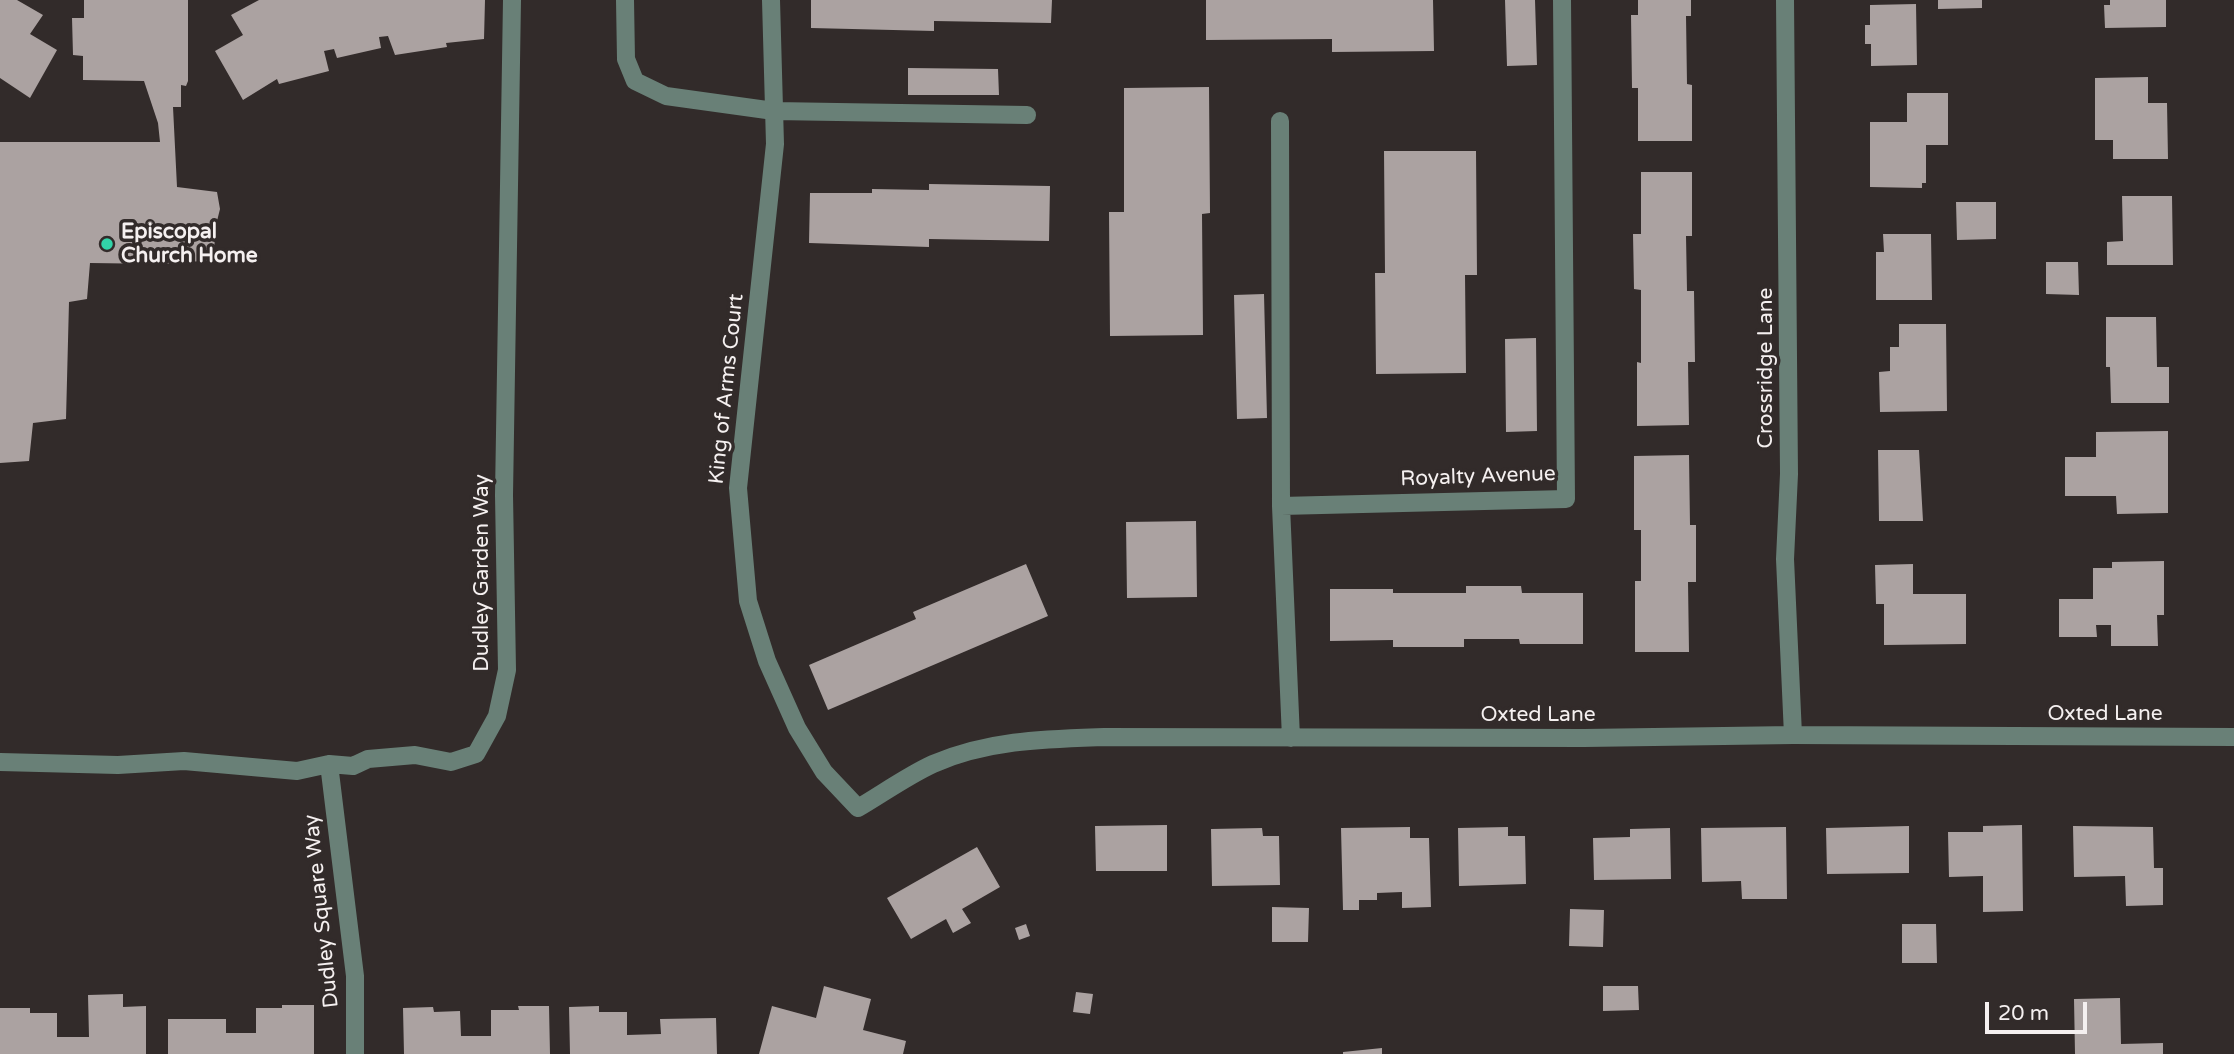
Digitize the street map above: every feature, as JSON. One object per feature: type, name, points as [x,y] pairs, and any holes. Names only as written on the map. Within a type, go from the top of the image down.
[{"type":"street","name":"Dudley Garden Way","points":[[0,762],[118,765],[184,761],[297,771],[329,764],[353,766],[368,759],[415,755],[450,762],[475,754],[496,716],[507,670],[504,495],[512,0]]},
{"type":"street","points":[[625,0],[626,59],[635,81],[666,96],[774,111],[1027,115]]},
{"type":"street","name":"King of Arms Court","points":[[771,0],[775,144],[738,488],[748,601],[767,661],[797,728],[824,772],[858,808]]},
{"type":"street","name":"Royalty Avenue","points":[[1280,506],[1566,499],[1563,0]]},
{"type":"street","name":"Crossridge Lane","points":[[1785,0],[1789,474],[1785,559],[1793,735]]},
{"type":"street","points":[[1280,121],[1280,506],[1291,738]]},
{"type":"street","name":"Oxted Lane","points":[[858,808],[933,764],[984,747],[1031,739],[1793,735],[2234,737]]},
{"type":"street","name":"Dudley Square Way","points":[[329,764],[355,976],[355,1054]]},
{"type":"building","points":[[0,0],[17,0],[43,15],[30,34],[57,50],[30,98],[0,78]]},
{"type":"building","name":"Episcopal Church Home","points":[[84,0],[188,0],[188,81],[186,86],[181,85],[181,107],[173,107],[177,187],[217,192],[220,209],[215,229],[214,260],[162,264],[90,263],[87,299],[69,302],[66,419],[33,423],[29,461],[0,463],[0,142],[160,142],[158,123],[144,81],[83,80],[83,56],[73,55],[72,18],[84,18]]},
{"type":"building","points":[[259,0],[485,0],[484,39],[446,43],[447,47],[395,55],[388,36],[379,37],[381,48],[337,58],[334,49],[324,51],[329,71],[279,84],[277,79],[243,100],[215,51],[243,35],[231,15]]},
{"type":"building","points":[[811,0],[1052,0],[1051,23],[934,21],[934,31],[811,28]]},
{"type":"building","points":[[1206,0],[1433,0],[1434,51],[1332,52],[1332,39],[1206,40]]},
{"type":"building","points":[[1505,0],[1535,0],[1537,65],[1507,66]]},
{"type":"building","points":[[1638,0],[1691,0],[1691,16],[1686,16],[1687,84],[1692,85],[1692,141],[1638,141],[1638,88],[1632,88],[1631,15],[1638,15]]},
{"type":"building","points":[[1938,0],[1982,0],[1982,8],[1938,9]]},
{"type":"building","points":[[2110,0],[2166,0],[2166,27],[2105,28],[2104,5],[2110,5]]},
{"type":"building","points":[[1916,4],[1917,65],[1871,66],[1871,44],[1865,44],[1865,25],[1870,25],[1870,5]]},
{"type":"building","points":[[908,68],[998,69],[999,95],[908,95]]},
{"type":"building","points":[[2148,77],[2148,103],[2167,103],[2168,159],[2113,159],[2113,140],[2095,140],[2095,78]]},
{"type":"building","points":[[1209,87],[1210,213],[1202,214],[1203,335],[1110,336],[1109,212],[1124,212],[1124,88]]},
{"type":"building","points":[[1907,93],[1948,93],[1948,145],[1926,145],[1926,183],[1922,183],[1922,188],[1870,187],[1870,122],[1907,122]]},
{"type":"building","points":[[1384,151],[1476,151],[1477,275],[1465,275],[1466,373],[1376,374],[1375,273],[1385,273]]},
{"type":"building","points":[[1641,172],[1692,172],[1692,236],[1686,236],[1687,291],[1694,291],[1695,362],[1688,362],[1689,425],[1637,426],[1637,362],[1641,363],[1641,290],[1634,289],[1633,234],[1641,234]]},
{"type":"building","points":[[929,184],[1050,186],[1049,241],[929,239],[929,247],[809,243],[810,193],[872,193],[872,189],[929,190]]},
{"type":"building","points":[[2122,196],[2172,196],[2173,265],[2107,265],[2107,242],[2123,241]]},
{"type":"building","points":[[1956,202],[1996,202],[1996,239],[1957,240]]},
{"type":"building","points":[[1883,234],[1931,234],[1932,300],[1876,300],[1876,252],[1884,252]]},
{"type":"building","points":[[2046,262],[2078,262],[2079,295],[2046,294]]},
{"type":"building","points":[[1264,294],[1267,418],[1237,419],[1234,295]]},
{"type":"building","points":[[2106,317],[2156,317],[2157,367],[2169,367],[2169,403],[2111,403],[2110,367],[2106,367]]},
{"type":"building","points":[[1899,324],[1946,324],[1947,411],[1880,412],[1879,372],[1890,371],[1890,347],[1899,347]]},
{"type":"building","points":[[1536,338],[1537,431],[1506,432],[1505,339]]},
{"type":"building","points":[[2168,431],[2168,513],[2117,514],[2116,496],[2065,496],[2065,457],[2096,457],[2096,432]]},
{"type":"building","points":[[1878,450],[1919,450],[1923,521],[1879,521]]},
{"type":"building","points":[[1689,455],[1690,525],[1696,525],[1696,582],[1688,582],[1689,652],[1635,652],[1635,581],[1641,581],[1641,530],[1634,530],[1634,456]]},
{"type":"building","points":[[1196,521],[1197,597],[1127,598],[1126,522]]},
{"type":"building","points":[[2164,561],[2164,615],[2157,615],[2158,646],[2111,646],[2111,625],[2096,625],[2097,637],[2059,637],[2059,599],[2093,599],[2093,568],[2112,568],[2112,562]]},
{"type":"building","points":[[1026,564],[1048,616],[828,710],[809,665],[916,619],[913,612]]},
{"type":"building","points":[[1913,564],[1913,594],[1966,594],[1966,644],[1884,645],[1884,604],[1876,604],[1875,565]]},
{"type":"building","points":[[1466,586],[1521,586],[1522,593],[1583,593],[1583,644],[1520,644],[1519,639],[1464,639],[1464,647],[1393,647],[1393,640],[1330,641],[1330,589],[1393,589],[1393,593],[1466,593]]},
{"type":"building","points":[[1167,825],[1167,871],[1096,871],[1095,826]]},
{"type":"building","points":[[2022,825],[2023,911],[1983,912],[1983,876],[1949,877],[1948,832],[1983,832],[1983,826]]},
{"type":"building","points":[[1909,826],[1909,873],[1827,874],[1826,828]]},
{"type":"building","points":[[2073,826],[2153,827],[2154,868],[2163,868],[2163,905],[2126,906],[2125,876],[2074,877]]},
{"type":"building","points":[[1410,827],[1410,838],[1429,838],[1431,907],[1402,908],[1402,892],[1377,893],[1377,900],[1359,900],[1359,910],[1343,910],[1341,828]]},
{"type":"building","points":[[1508,827],[1508,836],[1525,836],[1526,884],[1459,886],[1458,828]]},
{"type":"building","points":[[1786,827],[1787,899],[1742,899],[1741,881],[1702,882],[1701,828]]},
{"type":"building","points":[[1262,828],[1263,836],[1279,836],[1280,885],[1212,886],[1211,829]]},
{"type":"building","points":[[1670,828],[1671,879],[1594,880],[1593,838],[1630,837],[1630,829]]},
{"type":"building","points":[[977,847],[1000,887],[962,909],[971,923],[953,933],[946,919],[911,939],[887,898]]},
{"type":"building","points":[[1272,907],[1309,908],[1308,942],[1272,942]]},
{"type":"building","points":[[1570,909],[1604,910],[1603,947],[1569,946]]},
{"type":"building","points":[[1026,924],[1030,936],[1019,940],[1015,928]]},
{"type":"building","points":[[1902,924],[1936,924],[1937,963],[1902,963]]},
{"type":"building","points":[[824,986],[871,999],[863,1030],[906,1041],[903,1054],[759,1054],[772,1006],[816,1018]]},
{"type":"building","points":[[1603,986],[1638,986],[1639,1010],[1603,1011]]},
{"type":"building","points":[[1076,992],[1093,994],[1090,1014],[1073,1012]]},
{"type":"building","points":[[123,994],[123,1007],[146,1006],[146,1054],[0,1054],[0,1008],[30,1008],[30,1013],[57,1013],[57,1037],[89,1037],[88,995]]},
{"type":"building","points":[[2120,998],[2121,1044],[2163,1043],[2163,1054],[2075,1054],[2074,999]]},
{"type":"building","points":[[282,1005],[314,1005],[314,1054],[168,1054],[168,1019],[226,1019],[226,1033],[256,1033],[256,1008],[282,1008]]},
{"type":"building","points":[[518,1006],[549,1006],[550,1054],[404,1054],[403,1008],[433,1007],[434,1012],[460,1011],[461,1036],[491,1036],[491,1010],[519,1010]]},
{"type":"building","points":[[599,1006],[599,1012],[627,1012],[627,1035],[661,1034],[660,1019],[716,1018],[717,1054],[570,1054],[569,1007]]},
{"type":"building","points":[[1382,1048],[1382,1054],[1343,1054],[1343,1052]]},
{"type":"place","name":"Episcopal Church Home","points":[[107,244]]}]
